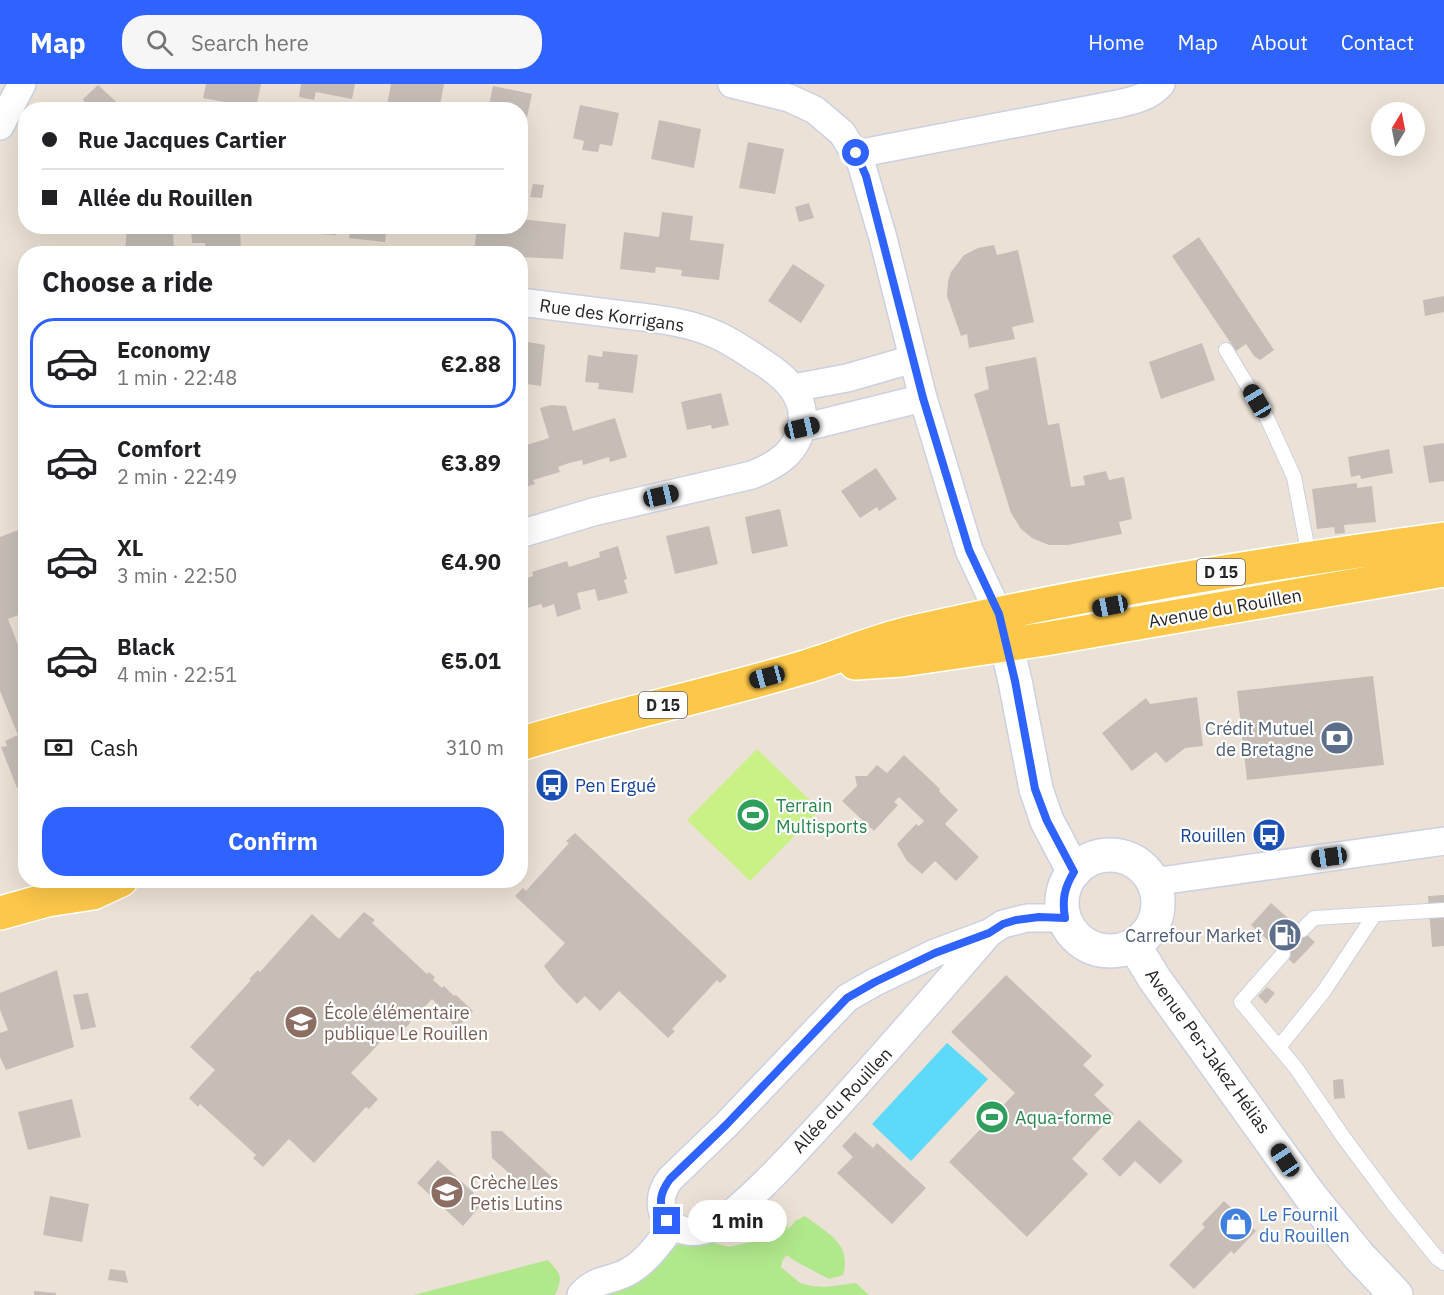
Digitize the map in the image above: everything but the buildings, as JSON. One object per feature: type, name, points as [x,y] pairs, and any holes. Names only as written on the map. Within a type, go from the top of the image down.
[{"type":"main road","name":"Avenue du Rouillen","points":[[528,742],[582,725],[806,667],[911,633],[1003,629],[1238,569],[1310,558],[1434,556]]},
{"type":"main road","name":"Avenue du Rouillen","points":[[1003,629],[1045,639],[1316,593],[1434,556]]},
{"type":"main road","points":[[0,903],[25,888]]},
{"type":"main road","points":[[0,914],[47,900],[93,893],[104,888]]},
{"type":"street","points":[[0,126],[22,84]]},
{"type":"street","points":[[732,84],[789,98],[815,110],[842,133],[856,153],[866,176],[923,398],[969,550],[1003,629],[1035,789],[1047,821],[1074,872]]},
{"type":"street","points":[[856,153],[1138,99],[1154,92],[1161,84]]},
{"type":"street","name":"Rue des Korrigans","points":[[528,303],[647,318],[699,329],[718,336],[774,369],[793,388],[801,403],[802,428]]},
{"type":"street","points":[[793,388],[847,378],[913,359]]},
{"type":"street","points":[[528,532],[593,512],[752,475],[772,467],[795,446],[802,428],[923,398]]},
{"type":"street","points":[[1153,882],[1444,841]]},
{"type":"street","points":[[1101,856],[1116,856],[1131,860],[1144,870],[1153,882],[1158,903],[1154,924],[1134,945],[1121,950],[1107,951],[1093,948],[1071,931],[1065,918],[1062,902],[1066,886],[1074,872],[1086,862],[1101,856]]},
{"type":"street","name":"Allée du Rouillen","points":[[989,933],[909,1028],[774,1174],[738,1208],[710,1228],[696,1231],[686,1231],[667,1221],[662,1212],[660,1200],[663,1188],[847,998],[935,953],[989,933],[1003,924],[1039,917],[1065,918]]},
{"type":"street","name":"Avenue Per-Jakez Hélias","points":[[1134,945],[1154,978],[1311,1197],[1359,1256],[1396,1295]]},
{"type":"street","points":[[581,1295],[590,1285],[620,1276],[638,1266],[673,1226]]},
{"type":"lane","points":[[1226,350],[1267,418],[1294,477],[1316,593]]},
{"type":"lane","points":[[1302,930],[1314,918],[1444,910]]},
{"type":"lane","points":[[1278,1047],[1324,991],[1375,914]]},
{"type":"lane","points":[[1282,954],[1241,1002],[1296,1068],[1394,1205],[1437,1258],[1444,1263]]},
{"type":"green space","name":"Terrain Multisports","points":[[757,749],[820,810],[750,881],[687,820]]},
{"type":"green space","points":[[775,1211],[787,1219],[788,1230],[795,1221],[805,1216],[829,1234],[841,1247],[845,1264],[843,1275],[829,1279],[787,1255],[781,1267],[800,1283],[826,1287],[856,1283],[869,1295],[603,1295],[623,1285],[639,1282],[674,1246],[699,1239],[729,1247],[751,1242],[758,1222]]},
{"type":"green space","points":[[548,1260],[560,1279],[555,1295],[414,1295]]},
{"type":"water","points":[[947,1043],[988,1079],[911,1161],[872,1124]]},
{"type":"place","name":"Crédit Mutuel de Bretagne","points":[[1337,738]]},
{"type":"place","name":"Pen Ergué","points":[[552,785]]},
{"type":"place","name":"Terrain Multisports","points":[[753,815]]},
{"type":"place","name":"Rouillen","points":[[1269,835]]},
{"type":"place","name":"Carrefour Market","points":[[1285,935]]},
{"type":"place","name":"École élémentaire publique Le Rouillen","points":[[301,1022]]},
{"type":"place","name":"Aqua-forme","points":[[992,1117]]},
{"type":"place","name":"Crèche Les Petis Lutins","points":[[447,1192]]},
{"type":"place","name":"Le Fournil du Rouillen","points":[[1236,1224]]},
{"type":"route","points":[[667,1221],[662,1212],[660,1200],[663,1188],[670,1179],[726,1125],[847,998],[935,953],[989,933],[1003,924],[1027,918],[1065,918],[1062,902],[1066,886],[1074,872],[1047,821],[1035,789],[1015,681],[999,614],[969,550],[923,398],[866,176],[856,153]]}]
